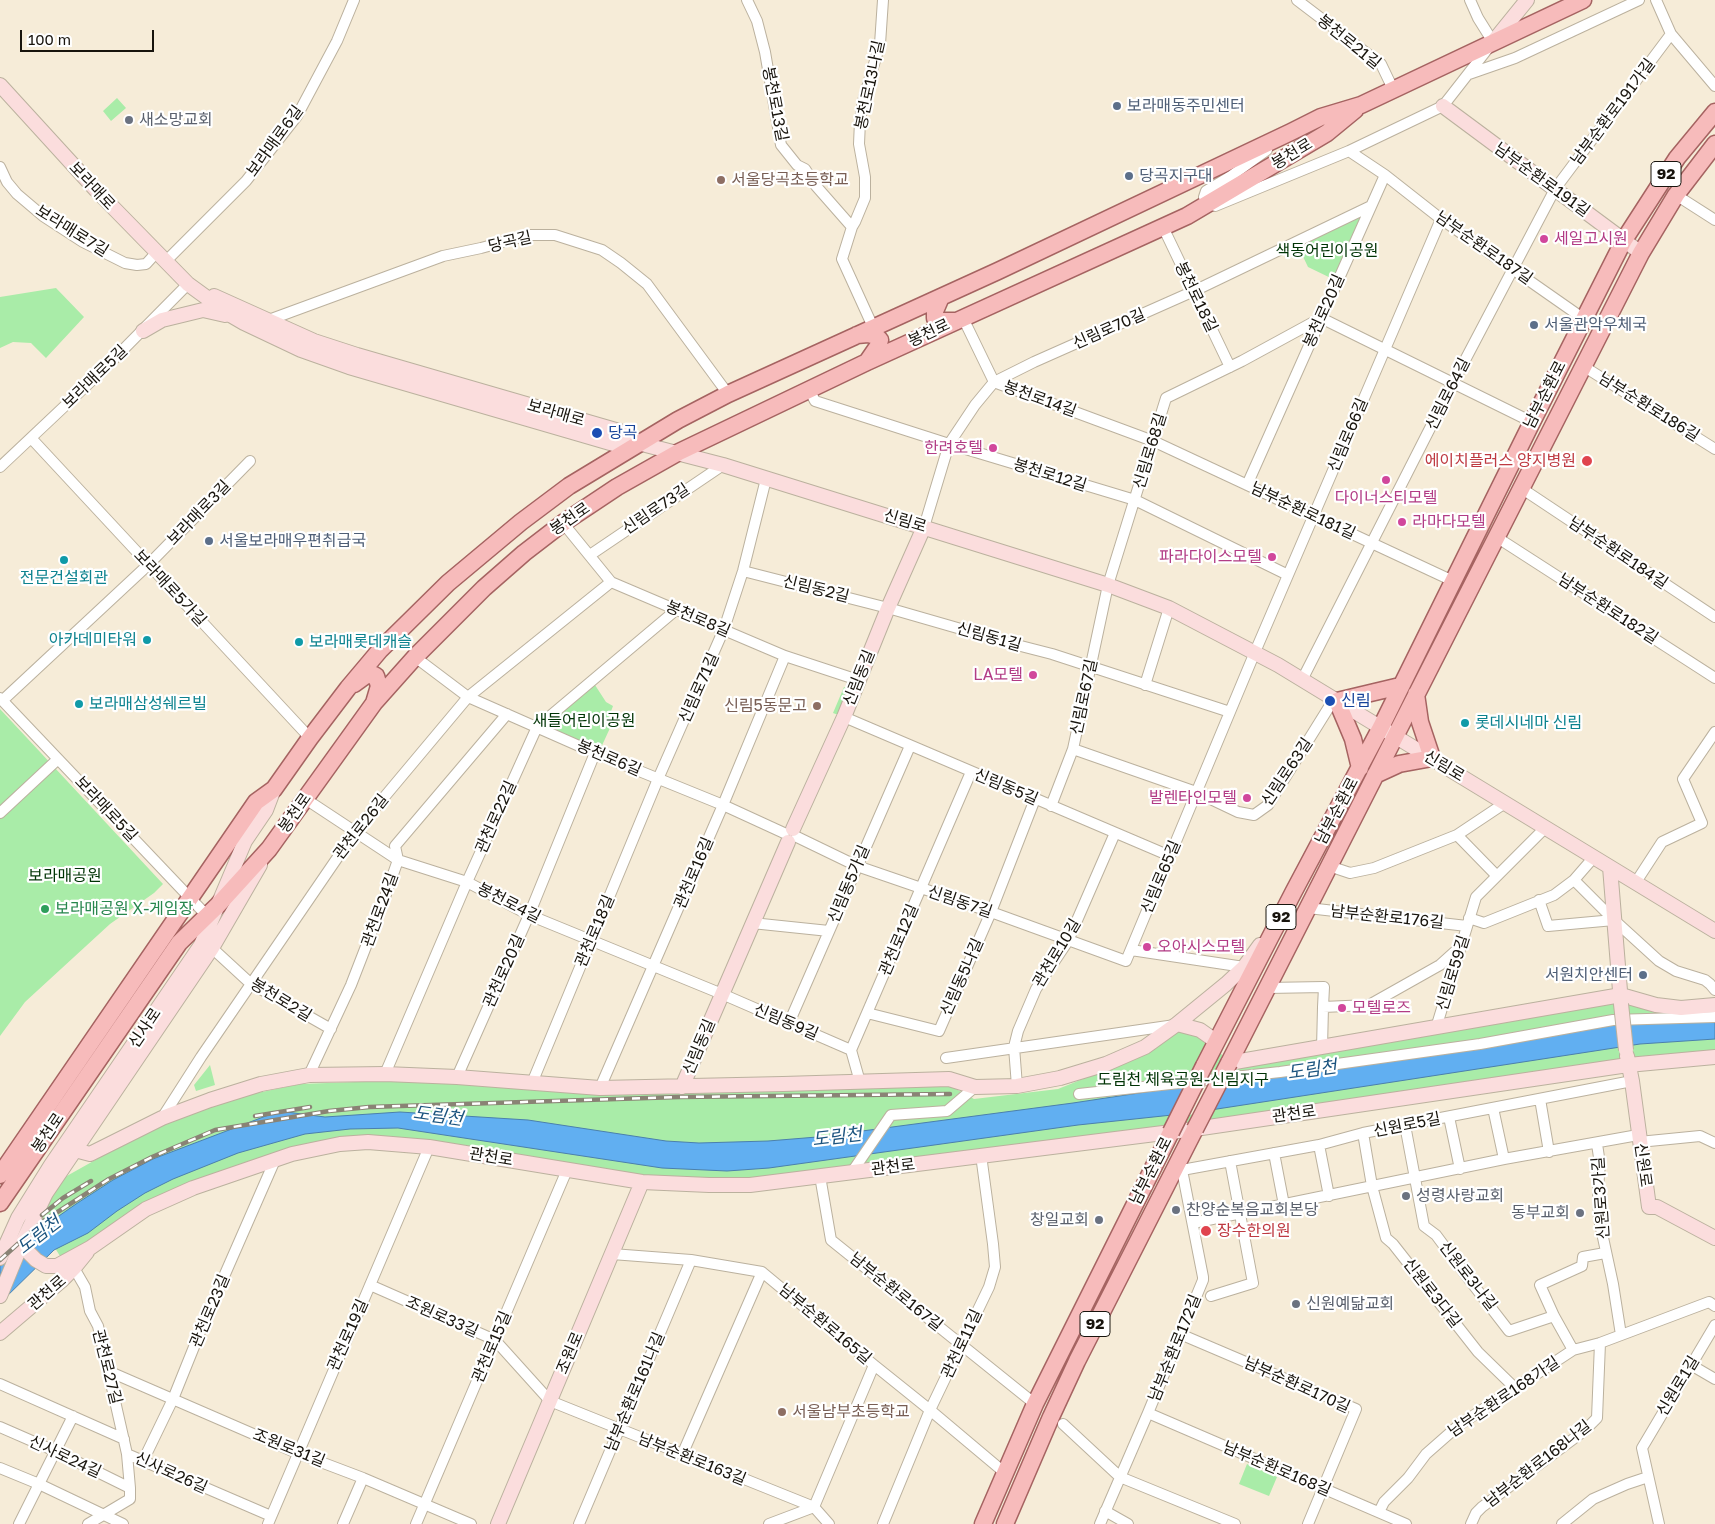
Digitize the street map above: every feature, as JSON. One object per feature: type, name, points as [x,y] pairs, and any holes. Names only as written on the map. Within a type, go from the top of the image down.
[{"type":"main road","points":[[1493,42],[1527,0]]},
{"type":"main road","name":"봉천로","points":[[0,1175],[256,802],[274,789],[348,688],[380,650],[463,570],[568,486],[678,420],[728,394],[941,297],[1321,117],[1361,105],[1583,0]]},
{"type":"main road","name":"보라매로","points":[[0,85],[96,190],[188,284],[232,316],[301,350],[349,367],[617,445],[638,443]]},
{"type":"main road","name":"봉천로","points":[[0,1203],[179,943],[212,914],[270,848],[304,798],[374,703],[415,657],[484,588],[563,523],[617,487],[679,452],[867,362],[1187,216],[1327,133],[1361,105]]},
{"type":"main road","name":"남부순환로191길","points":[[1443,106],[1641,253]]},
{"type":"main road","name":"남부순환로","points":[[983,1524],[1035,1404],[1204,1066],[1381,727],[1624,240],[1677,158],[1715,112]]},
{"type":"main road","name":"남부순환로","points":[[1005,1524],[1077,1361],[1150,1217],[1179,1169],[1196,1129],[1229,1063],[1395,736],[1500,536],[1522,488],[1641,253],[1676,195],[1715,144]]},
{"type":"main road","name":"보라매로","points":[[188,284],[314,341],[626,433],[638,443]]},
{"type":"main road","points":[[941,297],[935,311],[935,318],[941,321],[959,320]]},
{"type":"main road","points":[[143,331],[162,320],[204,310],[232,316]]},
{"type":"main road","points":[[857,334],[876,336],[880,340],[867,362]]},
{"type":"main road","name":"신림로","points":[[638,443],[679,452],[924,527],[1108,585],[1170,608],[1255,652],[1715,930]]},
{"type":"main road","name":"신림동길","points":[[682,1087],[790,835],[844,717],[888,608],[924,527]]},
{"type":"main road","points":[[348,688],[365,676],[372,674],[376,676],[379,686],[374,703]]},
{"type":"main road","points":[[1360,768],[1353,739],[1336,700],[1400,686]]},
{"type":"main road","points":[[1375,775],[1399,764],[1432,758],[1420,722],[1421,688]]},
{"type":"main road","name":"신사로","points":[[0,1258],[18,1218],[56,1168],[201,945],[212,914],[245,840],[266,810],[274,789]]},
{"type":"main road","name":"신사로","points":[[0,1296],[56,1168],[75,1150],[212,948],[270,848]]},
{"type":"main road","points":[[1610,867],[1621,999]]},
{"type":"main road","points":[[75,1150],[90,1154],[162,1118],[235,1091],[309,1075],[386,1074],[457,1077],[600,1088],[950,1079],[975,1087],[1017,1086],[1060,1078],[1106,1064],[1145,1047],[1177,1024],[1244,966],[1270,930],[1294,891]]},
{"type":"main road","points":[[1229,1063],[1621,999],[1681,1008],[1715,1005]]},
{"type":"main road","name":"신원로","points":[[1621,999],[1628,1065],[1632,1081],[1649,1207],[1657,1207],[1715,1238]]},
{"type":"main road","points":[[1177,1024],[1200,1030],[1217,1042]]},
{"type":"main road","name":"관천로","points":[[21,1245],[29,1255],[42,1264],[57,1266],[90,1248],[146,1209],[193,1188],[292,1154],[340,1144],[368,1142],[429,1147],[642,1182],[750,1185],[1196,1129],[1628,1065],[1715,1057]]},
{"type":"main road","points":[[1192,1090],[1191,1096],[1197,1104],[1206,1104],[1211,1099]]},
{"type":"main road","name":"조원로","points":[[498,1524],[642,1182]]},
{"type":"main road","points":[[1133,1208],[1138,1203],[1144,1203],[1151,1210],[1150,1217]]},
{"type":"main road","name":"관천로","points":[[0,1334],[74,1268],[90,1248]]},
{"type":"street","name":"보라매로6길","points":[[161,257],[246,182],[297,116],[337,41],[354,0]]},
{"type":"street","name":"봉천로13길","points":[[746,0],[757,21],[765,52],[781,145],[797,165],[805,169],[816,186],[852,227]]},
{"type":"street","name":"봉천로13나길","points":[[852,227],[865,198],[865,177],[859,144],[860,121],[863,101],[880,44],[884,0]]},
{"type":"street","name":"봉천로21길","points":[[1297,0],[1380,64],[1394,89]]},
{"type":"street","points":[[1187,216],[1241,196],[1349,151],[1443,106],[1493,42],[1478,18],[1470,0]]},
{"type":"street","points":[[1469,74],[1515,58],[1639,0]]},
{"type":"street","points":[[1656,0],[1671,34],[1715,86]]},
{"type":"street","name":"남부순환로191가길","points":[[1555,189],[1671,34]]},
{"type":"street","points":[[1241,196],[1210,203],[1204,197],[1206,191],[1231,176],[1291,132]]},
{"type":"street","points":[[1349,151],[1384,175]]},
{"type":"street","name":"보라매로7길","points":[[0,167],[16,194],[43,216],[83,242],[125,263],[146,264],[161,257]]},
{"type":"street","name":"봉천로20길","points":[[1247,485],[1384,175]]},
{"type":"street","name":"남부순환로187길","points":[[1384,175],[1441,219],[1584,319]]},
{"type":"street","name":"신림로64길","points":[[1302,680],[1555,189]]},
{"type":"street","points":[[1676,195],[1715,220]]},
{"type":"street","name":"신림로70길","points":[[924,527],[949,444],[975,405],[994,382],[1034,362],[1194,291],[1371,206]]},
{"type":"street","name":"신림로66길","points":[[1255,652],[1441,219]]},
{"type":"street","points":[[852,227],[842,259],[873,327]]},
{"type":"street","name":"봉천로18길","points":[[1163,227],[1230,367]]},
{"type":"street","name":"당곡길","points":[[266,320],[443,256],[529,235],[555,235],[602,250],[646,284],[728,394]]},
{"type":"street","name":"보라매로5길","points":[[0,467],[143,331],[188,284]]},
{"type":"street","points":[[1321,318],[1532,422]]},
{"type":"street","name":"신림로68길","points":[[1108,585],[1166,398],[1230,367],[1321,318]]},
{"type":"street","name":"봉천로14길","points":[[959,320],[994,382],[1153,441]]},
{"type":"street","name":"남부순환로186길","points":[[1583,366],[1715,449]]},
{"type":"street","name":"봉천로12길","points":[[809,390],[815,401],[1134,500],[1288,575]]},
{"type":"street","name":"보라매로5가길","points":[[31,438],[310,738]]},
{"type":"street","name":"남부순환로181길","points":[[1153,441],[1453,581]]},
{"type":"street","name":"보라매로3길","points":[[1,699],[148,565],[250,461]]},
{"type":"street","name":"신림로73길","points":[[590,555],[723,465]]},
{"type":"street","name":"신림로71길","points":[[658,779],[724,630],[743,571],[766,479]]},
{"type":"street","name":"남부순환로184길","points":[[1522,488],[1715,617]]},
{"type":"street","name":"봉천로8길","points":[[563,523],[611,582],[785,656],[858,680]]},
{"type":"street","name":"남부순환로182길","points":[[1500,536],[1715,678]]},
{"type":"street","name":"신림동2길","points":[[743,571],[888,608]]},
{"type":"street","name":"관천로26길","points":[[162,1118],[200,1057],[355,832],[468,697],[611,582]]},
{"type":"street","name":"신림로67길","points":[[1051,806],[1073,749],[1108,585]]},
{"type":"street","name":"신림동1길","points":[[888,608],[1091,665]]},
{"type":"street","points":[[1145,685],[1170,608]]},
{"type":"street","name":"관천로22길","points":[[386,1074],[467,882],[537,727],[676,610]]},
{"type":"street","name":"신림로65길","points":[[1126,961],[1255,652]]},
{"type":"street","name":"관천로16길","points":[[600,1088],[723,805],[785,656]]},
{"type":"street","name":"봉천로6길","points":[[415,657],[468,697],[790,835]]},
{"type":"street","points":[[1091,665],[1145,685],[1230,712]]},
{"type":"street","name":"보라매로5길","points":[[1,699],[189,898],[212,914]]},
{"type":"street","name":"신림로63길","points":[[1196,792],[1238,812],[1254,815],[1268,805],[1336,700]]},
{"type":"street","name":"관천로24길","points":[[309,1075],[351,985],[384,900],[398,860],[395,846],[507,714]]},
{"type":"street","name":"신림동5길","points":[[844,717],[1170,856]]},
{"type":"street","points":[[1636,882],[1662,842],[1702,823],[1683,779],[1715,732]]},
{"type":"street","name":"신림동5가길","points":[[789,1023],[910,746]]},
{"type":"street","points":[[1073,749],[1196,792]]},
{"type":"street","name":"관천로20길","points":[[457,1077],[528,915],[595,753]]},
{"type":"street","points":[[0,813],[58,759]]},
{"type":"street","name":"관천로12길","points":[[850,1050],[971,772]]},
{"type":"street","name":"관천로18길","points":[[532,1083],[658,779]]},
{"type":"street","name":"봉천로4길","points":[[304,798],[398,860],[467,882],[528,915],[722,994]]},
{"type":"street","name":"신림동5나길","points":[[867,1013],[938,1031],[991,912],[1035,799]]},
{"type":"street","name":"남부순환로","points":[[1330,866],[1350,872],[1374,868],[1457,835],[1505,803]]},
{"type":"street","name":"신림로59길","points":[[1436,1028],[1476,897],[1546,828]]},
{"type":"street","name":"관천로10길","points":[[1017,1086],[1014,1047],[1018,1030],[1036,989],[1068,941],[1115,833]]},
{"type":"street","name":"신림동7길","points":[[790,835],[857,866],[1126,961]]},
{"type":"street","points":[[1457,835],[1497,876]]},
{"type":"street","name":"신림로59길","points":[[1468,922],[1484,922],[1554,895],[1574,880],[1594,857]]},
{"type":"street","points":[[1574,880],[1614,920],[1667,966],[1676,971],[1705,980],[1715,990]]},
{"type":"street","points":[[1540,900],[1548,926],[1614,920]]},
{"type":"street","name":"남부순환로176길","points":[[1308,908],[1468,922]]},
{"type":"street","points":[[752,923],[829,931]]},
{"type":"street","points":[[1324,1007],[1369,1005],[1440,965],[1461,946]]},
{"type":"street","name":"봉천로2길","points":[[212,948],[250,984],[331,1029]]},
{"type":"street","points":[[1130,950],[1244,966]]},
{"type":"street","points":[[1267,988],[1324,987],[1322,1048]]},
{"type":"street","name":"신림동9길","points":[[722,994],[850,1050]]},
{"type":"street","points":[[1079,1094],[1280,1072],[1385,1058],[1480,1044],[1613,1020],[1715,1017]]},
{"type":"street","points":[[946,1058],[1177,1024]]},
{"type":"street","points":[[850,1050],[860,1082]]},
{"type":"street","name":"신원로5길","points":[[1179,1169],[1318,1145],[1363,1133],[1632,1081]]},
{"type":"street","points":[[852,1172],[891,1115],[947,1111],[975,1087]]},
{"type":"street","points":[[1540,1099],[1549,1152]]},
{"type":"street","points":[[1493,1108],[1504,1160]]},
{"type":"street","points":[[1450,1117],[1460,1169]]},
{"type":"street","points":[[1405,1125],[1415,1178]]},
{"type":"street","name":"신원로3다길","points":[[1363,1133],[1372,1186],[1386,1238],[1393,1244],[1478,1352],[1515,1388]]},
{"type":"street","points":[[1193,1223],[1504,1160],[1597,1144],[1639,1139],[1700,1136],[1715,1143]]},
{"type":"street","name":"신원로3가길","points":[[1597,1144],[1600,1164],[1598,1188],[1599,1219],[1613,1284],[1621,1335]]},
{"type":"street","points":[[1318,1145],[1329,1196]]},
{"type":"street","name":"관천로19길","points":[[269,1520],[429,1147]]},
{"type":"street","points":[[1274,1153],[1284,1205]]},
{"type":"street","name":"관천로11길","points":[[883,1524],[930,1410],[989,1287],[995,1267],[981,1155]]},
{"type":"street","name":"관천로23길","points":[[143,1461],[173,1399],[204,1322],[275,1160]]},
{"type":"street","points":[[1211,1296],[1253,1283],[1230,1161]]},
{"type":"street","name":"남부순환로172길","points":[[1100,1524],[1148,1413],[1203,1277],[1193,1223],[1179,1169]]},
{"type":"street","name":"관천로15길","points":[[416,1524],[567,1170]]},
{"type":"street","name":"남부순환로167길","points":[[820,1176],[831,1240],[1035,1404]]},
{"type":"street","name":"신원로3나길","points":[[1415,1178],[1424,1226],[1436,1235],[1509,1331],[1554,1316]]},
{"type":"street","name":"신원로3가길","points":[[1554,1316],[1540,1285],[1582,1266],[1583,1257],[1605,1253]]},
{"type":"street","points":[[612,1254],[691,1260],[762,1272],[682,1455]]},
{"type":"street","name":"남부순환로161나길","points":[[579,1524],[691,1260]]},
{"type":"street","name":"관천로27길","points":[[74,1268],[86,1286],[90,1311],[98,1326],[124,1439]]},
{"type":"street","name":"남부순환로165길","points":[[762,1272],[1005,1472]]},
{"type":"street","name":"조원로33길","points":[[370,1285],[495,1340],[550,1401]]},
{"type":"street","name":"남부순환로168가길","points":[[1378,1512],[1384,1502],[1408,1478],[1426,1454],[1458,1425],[1573,1350],[1600,1343],[1710,1302],[1715,1306]]},
{"type":"street","name":"남부순환로168가길","points":[[1554,1316],[1573,1350]]},
{"type":"street","name":"신원로1길","points":[[1648,1477],[1642,1448],[1715,1325]]},
{"type":"street","name":"남부순환로170길","points":[[1180,1334],[1356,1409],[1308,1524]]},
{"type":"street","name":"남부순환로168나길","points":[[1471,1524],[1476,1513],[1482,1507],[1584,1431],[1597,1418],[1600,1343]]},
{"type":"street","points":[[1691,1365],[1715,1379]]},
{"type":"street","points":[[769,1524],[814,1507],[874,1366]]},
{"type":"street","name":"조원로31길","points":[[108,1371],[297,1453],[363,1478],[471,1524]]},
{"type":"street","name":"신사로26길","points":[[0,1384],[124,1439],[127,1454],[269,1520]]},
{"type":"street","name":"남부순환로163길","points":[[550,1401],[814,1507],[828,1524]]},
{"type":"street","name":"남부순환로168길","points":[[1148,1413],[1406,1524]]},
{"type":"street","points":[[19,1524],[72,1416]]},
{"type":"street","points":[[1063,1424],[1120,1477],[1235,1524]]},
{"type":"street","name":"신사로24길","points":[[0,1427],[55,1451],[130,1488]]},
{"type":"street","points":[[88,1524],[130,1499],[127,1454]]},
{"type":"street","points":[[0,1468],[39,1484],[123,1524]]},
{"type":"street","points":[[1562,1524],[1593,1499],[1648,1477],[1659,1524]]},
{"type":"street","points":[[343,1524],[363,1478]]},
{"type":"street","points":[[1105,1512],[1128,1524]]},
{"type":"green space","points":[[117,98],[126,108],[111,121],[103,111]]},
{"type":"green space","name":"색동어린이공원","points":[[1371,206],[1337,281],[1308,267],[1296,242]]},
{"type":"green space","points":[[56,288],[84,317],[46,358],[31,343],[13,342],[0,348],[0,297]]},
{"type":"green space","name":"새들어린이공원","points":[[595,685],[606,702],[613,706],[606,725],[610,728],[599,752],[542,727]]},
{"type":"green space","points":[[844,687],[853,691],[841,716],[833,713]]},
{"type":"green space","name":"보라매공원","points":[[0,709],[163,884],[154,893],[110,924],[25,1002],[0,1036]]},
{"type":"green space","name":"도림천 체육공원-신림지구","points":[[1612,1000],[1715,1008],[1715,1054],[1210,1124],[745,1182],[637,1177],[333,1143],[146,1206],[68,1269],[29,1206],[65,1177],[161,1123],[238,1097],[300,1084],[454,1080],[573,1089],[681,1094],[949,1085],[974,1099],[1058,1089],[1115,1066],[1177,1028],[1214,1044],[1230,1066]]},
{"type":"green space","points":[[210,1065],[215,1085],[196,1091],[194,1085]]},
{"type":"green space","points":[[1247,1464],[1277,1477],[1269,1496],[1239,1484]]},
{"type":"water","name":"도림천","points":[[1715,1016],[1715,1039],[1640,1044],[1191,1113],[1078,1125],[769,1168],[727,1171],[662,1168],[398,1128],[350,1129],[305,1134],[238,1153],[173,1179],[145,1193],[88,1233],[54,1250],[0,1303],[0,1262],[46,1225],[76,1204],[113,1180],[153,1159],[279,1111],[325,1117],[400,1112],[528,1120],[666,1141],[699,1143],[768,1141],[817,1137],[1073,1103],[1615,1021]]},
{"type":"pier","points":[[1222,1078],[1204,1113],[1179,1116],[1197,1081]]},
{"type":"railway","points":[[0,1260],[42,1222],[109,1179],[152,1157],[215,1130],[329,1111],[369,1107],[679,1097],[950,1094]]},
{"type":"railway","points":[[255,1116],[310,1107]]},
{"type":"railway","points":[[42,1215],[63,1198],[91,1181]]},
{"type":"place","name":"보라매동주민센터","points":[[1117,106]]},
{"type":"place","name":"새소망교회","points":[[129,120]]},
{"type":"place","name":"당곡지구대","points":[[1129,176]]},
{"type":"place","name":"서울당곡초등학교","points":[[721,180]]},
{"type":"place","name":"세일고시원","points":[[1544,239]]},
{"type":"place","name":"서울관악우체국","points":[[1534,325]]},
{"type":"place","name":"당곡","points":[[597,433]]},
{"type":"place","name":"한려호텔","points":[[993,448]]},
{"type":"place","name":"에이치플러스 양지병원","points":[[1587,461]]},
{"type":"place","name":"다이너스티모텔","points":[[1386,480]]},
{"type":"place","name":"라마다모텔","points":[[1402,522]]},
{"type":"place","name":"서울보라매우편취급국","points":[[209,541]]},
{"type":"place","name":"파라다이스모텔","points":[[1272,557]]},
{"type":"place","name":"전문건설회관","points":[[64,560]]},
{"type":"place","name":"아카데미타워","points":[[147,640]]},
{"type":"place","name":"보라매롯데캐슬","points":[[299,642]]},
{"type":"place","name":"LA모텔","points":[[1033,675]]},
{"type":"place","name":"신림","points":[[1330,701]]},
{"type":"place","name":"보라매삼성쉐르빌","points":[[79,704]]},
{"type":"place","name":"신림5동문고","points":[[817,706]]},
{"type":"place","name":"롯데시네마 신림","points":[[1465,723]]},
{"type":"place","name":"발렌타인모텔","points":[[1247,798]]},
{"type":"place","name":"보라매공원 X-게임장","points":[[45,909]]},
{"type":"place","name":"오아시스모텔","points":[[1147,947]]},
{"type":"place","name":"서원치안센터","points":[[1643,975]]},
{"type":"place","name":"모텔로즈","points":[[1342,1008]]},
{"type":"place","name":"성령사랑교회","points":[[1406,1196]]},
{"type":"place","name":"찬양순복음교회본당","points":[[1176,1210]]},
{"type":"place","name":"동부교회","points":[[1580,1213]]},
{"type":"place","name":"창일교회","points":[[1099,1220]]},
{"type":"place","name":"장수한의원","points":[[1206,1231]]},
{"type":"place","name":"신원예닮교회","points":[[1296,1304]]},
{"type":"place","name":"서울남부초등학교","points":[[782,1412]]}]
